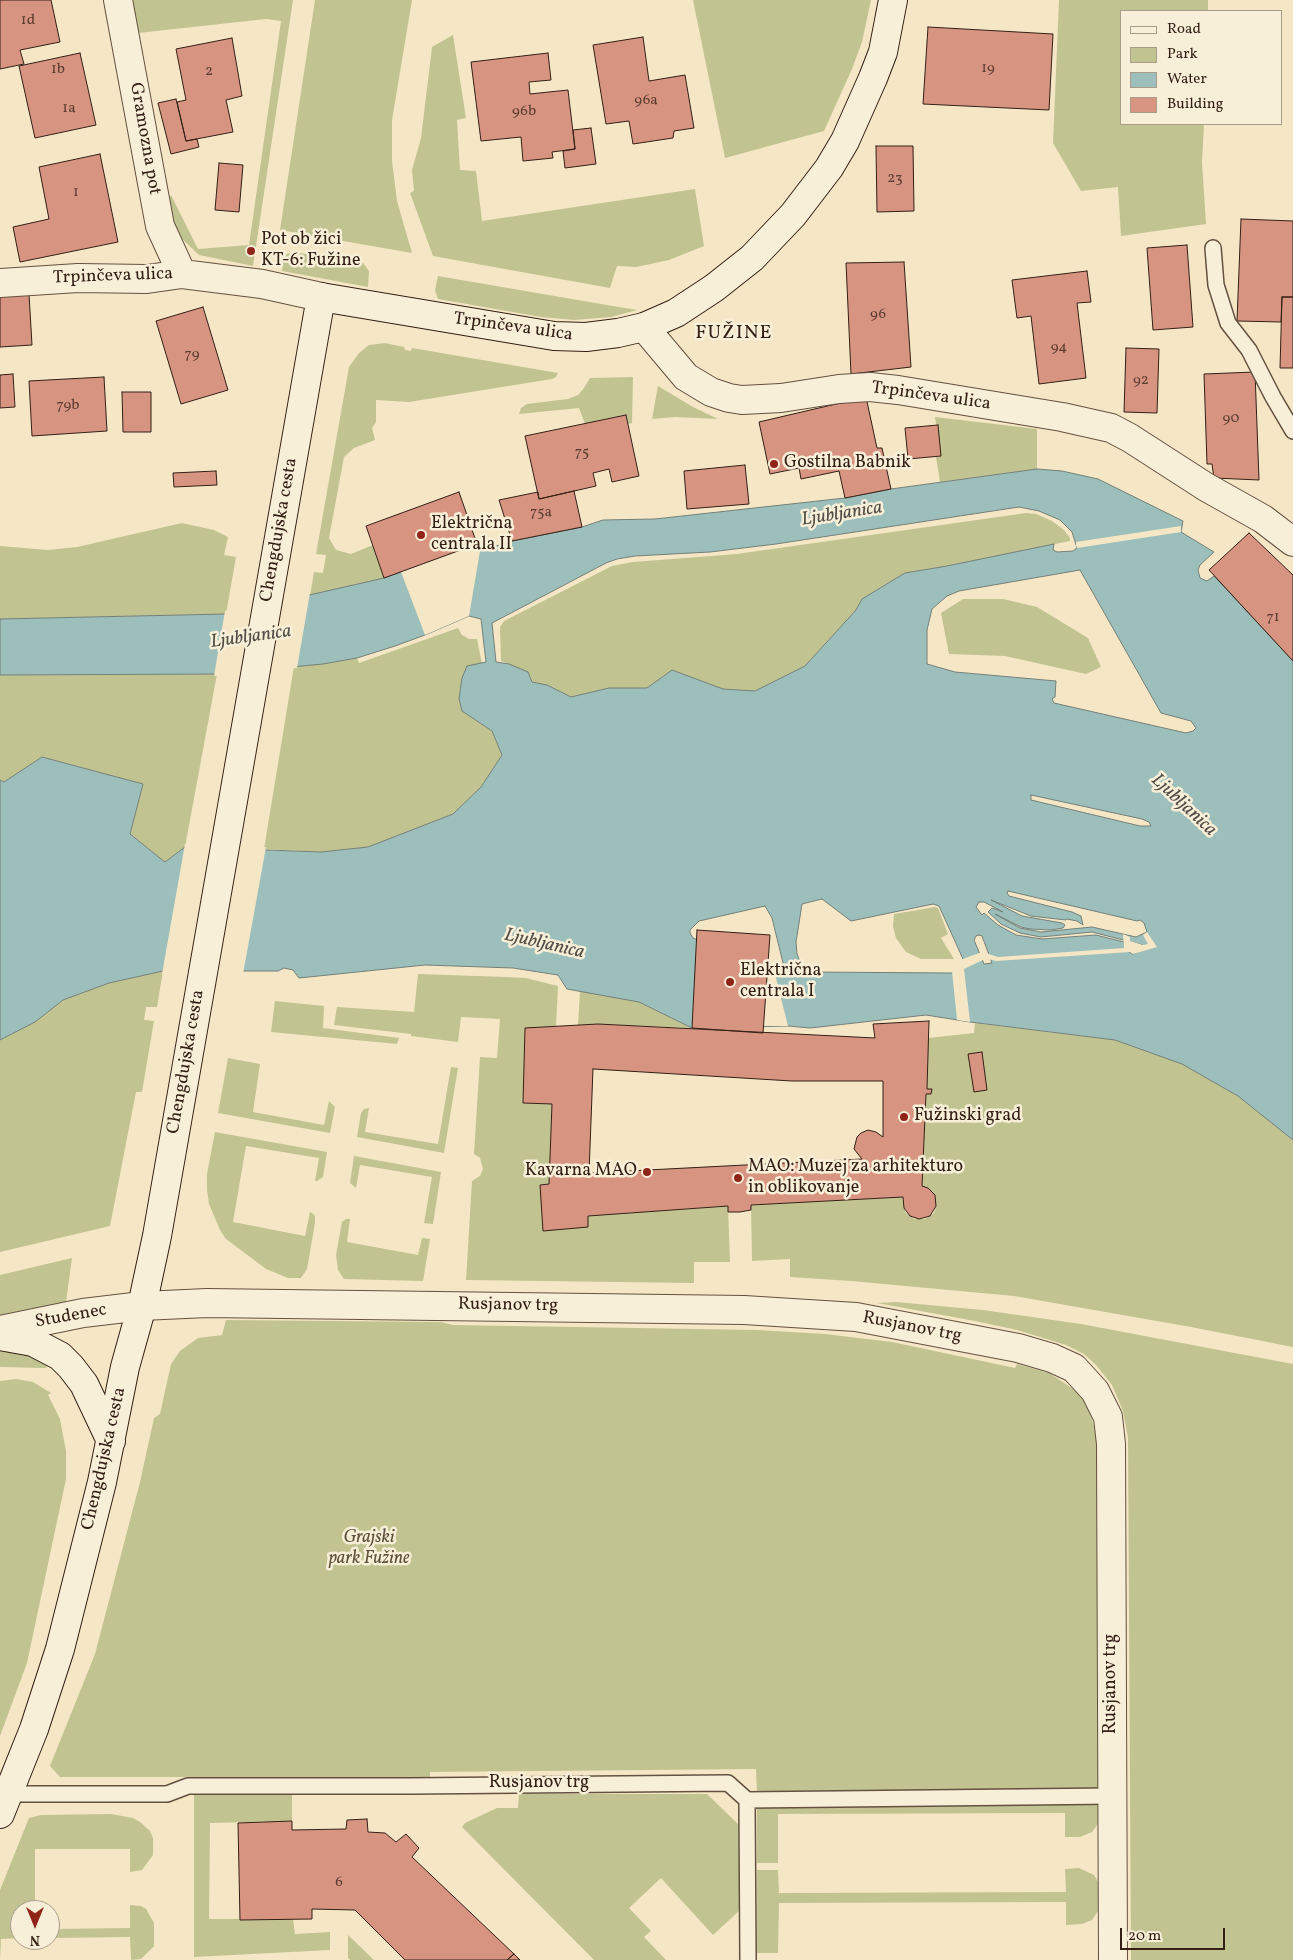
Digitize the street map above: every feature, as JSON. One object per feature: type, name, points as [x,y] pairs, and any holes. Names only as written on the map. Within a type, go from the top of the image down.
[{"type":"street","name":"Gramozna pot","points":[[118,0],[160,226],[182,274]]},
{"type":"street","points":[[644,327],[688,306],[728,278],[773,237],[812,192],[841,148],[859,114],[883,52],[893,0]]},
{"type":"street","name":"Trpinčeva ulica","points":[[0,282],[78,278],[147,279],[182,274],[262,284],[321,297],[554,336],[603,336],[644,327],[686,377],[711,392],[729,398],[742,400],[781,398],[839,389],[870,387],[1054,416],[1111,428],[1130,438],[1206,487],[1263,519],[1293,542]]},
{"type":"street","name":"Chengdujska cesta","points":[[4,1804],[34,1729],[60,1649],[111,1441],[125,1367],[142,1306],[157,1236],[199,994],[218,897],[321,297]]},
{"type":"street","name":"Rusjanov trg","points":[[142,1306],[230,1303],[715,1309],[856,1317],[1018,1348],[1052,1358],[1074,1368],[1095,1391],[1104,1408],[1108,1417],[1111,1444],[1114,1960]]},
{"type":"street","name":"Studenec","points":[[0,1330],[83,1313],[142,1306]]},
{"type":"street","points":[[0,1336],[33,1342],[60,1356],[84,1384],[111,1441]]},
{"type":"lane","points":[[1213,248],[1216,285],[1228,322],[1249,350],[1293,431]]},
{"type":"lane","name":"Rusjanov trg","points":[[4,1804],[167,1794],[188,1786],[728,1783],[747,1800]]},
{"type":"lane","points":[[748,1960],[747,1800],[1113,1796]]},
{"type":"green space","points":[[132,0],[293,0],[253,266],[199,255],[175,230],[168,200],[171,195],[198,249],[249,245],[281,21],[266,19],[138,33]]},
{"type":"green space","points":[[315,0],[412,0],[392,120],[392,161],[397,201],[412,253],[280,230]]},
{"type":"green space","points":[[693,0],[871,0],[862,42],[824,131],[725,158]]},
{"type":"green space","points":[[1059,0],[1208,0],[1208,10],[1120,10],[1120,125],[1204,125],[1202,162],[1206,224],[1121,236],[1118,187],[1081,191],[1053,143]]},
{"type":"green space","points":[[453,35],[466,118],[457,120],[460,170],[476,171],[482,221],[695,189],[704,246],[669,260],[636,267],[617,266],[610,288],[433,256],[410,193],[414,191],[412,170],[421,138],[432,47]]},
{"type":"green space","points":[[294,252],[363,263],[369,271],[368,287],[282,271],[283,260],[287,254]]},
{"type":"green space","points":[[438,276],[637,310],[611,317],[574,320],[541,317],[438,299],[435,290]]},
{"type":"green space","points":[[385,343],[404,347],[405,350],[411,351],[412,348],[558,373],[552,379],[409,402],[376,400],[376,422],[372,428],[375,440],[354,448],[344,457],[329,538],[336,550],[351,554],[373,545],[384,578],[310,596],[314,572],[323,573],[326,555],[316,554],[349,367],[359,353],[369,345]]},
{"type":"green space","points":[[633,377],[632,423],[628,424],[626,415],[585,424],[579,408],[519,414],[521,408],[527,404],[568,399],[578,395],[590,378]]},
{"type":"green space","points":[[658,386],[693,407],[718,419],[675,417],[652,419]]},
{"type":"green space","points":[[935,417],[1037,429],[1037,469],[940,482],[936,457],[941,456]]},
{"type":"green space","points":[[1026,513],[1036,514],[1052,521],[1064,530],[1070,541],[905,573],[862,599],[856,610],[805,666],[755,691],[723,689],[672,670],[647,688],[609,688],[571,697],[547,685],[532,682],[509,664],[501,661],[500,627],[504,621],[612,566],[633,562],[737,554]]},
{"type":"green space","points":[[182,523],[214,530],[228,537],[224,555],[236,557],[226,614],[0,619],[0,546],[48,550],[77,547]]},
{"type":"green space","points":[[963,599],[1003,599],[1037,607],[1088,638],[1101,667],[1086,674],[1005,656],[949,654],[941,613]]},
{"type":"green space","points":[[458,628],[462,635],[469,639],[477,639],[482,664],[462,711],[492,731],[502,755],[481,787],[453,814],[368,847],[321,852],[264,849],[294,666],[323,664],[357,658],[359,663]]},
{"type":"green space","points":[[217,674],[185,847],[165,862],[130,834],[143,784],[42,757],[4,782],[0,780],[0,675]]},
{"type":"green space","points":[[938,908],[948,934],[941,938],[954,959],[921,959],[906,952],[896,938],[893,926],[894,914]]},
{"type":"green space","points":[[163,971],[157,1007],[146,1007],[144,1020],[154,1021],[142,1092],[136,1092],[110,1226],[0,1252],[0,1040],[35,1022],[63,1000],[109,983]]},
{"type":"green space","points":[[418,974],[526,978],[558,986],[556,1026],[525,1029],[523,1103],[552,1104],[549,1184],[540,1185],[588,1227],[588,1216],[728,1206],[730,1262],[694,1262],[694,1283],[466,1280],[472,1181],[480,1176],[483,1169],[480,1158],[474,1154],[480,1057],[497,1058],[500,1019],[461,1017],[458,1042],[411,1036],[411,1034],[334,1025],[337,1007],[414,1012]]},
{"type":"green space","points":[[580,991],[639,1002],[692,1028],[598,1024],[578,1025]]},
{"type":"green space","points":[[275,1001],[324,1006],[323,1028],[399,1038],[397,1044],[271,1032]]},
{"type":"green space","points":[[975,1023],[1115,1040],[1182,1064],[1238,1096],[1293,1140],[1293,1347],[1014,1296],[790,1277],[790,1259],[752,1261],[751,1205],[903,1197],[906,1213],[914,1219],[925,1219],[934,1213],[936,1206],[935,1195],[928,1188],[922,1186],[926,1094],[931,1094],[932,1090],[927,1089],[928,1038],[974,1033]]},
{"type":"green space","points":[[228,1058],[260,1064],[253,1112],[324,1125],[329,1101],[335,1107],[330,1133],[218,1113]]},
{"type":"green space","points":[[451,1067],[458,1068],[444,1153],[357,1137],[361,1113],[364,1109],[369,1108],[365,1132],[438,1144]]},
{"type":"green space","points":[[215,1132],[327,1152],[323,1177],[315,1181],[319,1158],[246,1146],[233,1222],[305,1236],[310,1212],[312,1213],[315,1216],[315,1223],[307,1269],[301,1278],[288,1278],[266,1269],[226,1239],[220,1230],[209,1204],[207,1190],[207,1174]]},
{"type":"green space","points":[[354,1156],[441,1172],[433,1224],[424,1223],[432,1177],[360,1165],[356,1188],[350,1183]]},
{"type":"green space","points":[[350,1219],[347,1242],[418,1255],[422,1238],[430,1239],[423,1281],[344,1279],[338,1270],[336,1255],[342,1222]]},
{"type":"green space","points":[[72,1258],[66,1302],[0,1318],[0,1275]]},
{"type":"green space","points":[[896,1302],[983,1310],[1081,1324],[1293,1364],[1293,1960],[1131,1960],[1128,1438],[1123,1411],[1112,1385],[1096,1365],[1084,1354],[1066,1345],[1017,1330],[877,1303]]},
{"type":"green space","name":"Grajski park Fužine","points":[[226,1320],[441,1322],[453,1325],[757,1330],[825,1334],[892,1342],[1015,1368],[1017,1364],[1049,1373],[1081,1394],[1094,1426],[1097,1442],[1100,1791],[757,1793],[756,1769],[430,1772],[430,1777],[60,1777],[50,1766],[95,1654],[140,1482],[154,1418],[160,1414],[171,1364],[180,1351],[198,1338],[222,1335]]},
{"type":"green space","points":[[0,1349],[17,1350],[51,1365],[45,1368],[0,1367]]},
{"type":"green space","points":[[16,1379],[33,1382],[51,1393],[48,1395],[60,1419],[66,1451],[66,1479],[27,1663],[0,1736],[0,1381]]},
{"type":"green space","points":[[292,1794],[292,1821],[210,1823],[209,1919],[293,1919],[295,1934],[330,1932],[330,1950],[194,1957],[194,1795]]},
{"type":"green space","points":[[519,1794],[707,1794],[740,1826],[740,1910],[713,1935],[661,1878],[629,1908],[651,1931],[644,1937],[666,1960],[594,1960],[462,1827],[465,1823],[497,1808],[518,1808]]},
{"type":"green space","points":[[1100,1802],[1100,1820],[1098,1824],[1092,1832],[1080,1837],[1065,1837],[1065,1813],[778,1814],[778,1863],[757,1863],[757,1804]]},
{"type":"green space","points":[[111,1814],[133,1818],[150,1831],[153,1838],[153,1855],[142,1870],[130,1872],[130,1849],[35,1849],[35,1900],[10,1900],[10,1939],[1,1939],[0,1960],[0,1890],[29,1818],[41,1815]]},
{"type":"green space","points":[[1079,1868],[1094,1875],[1099,1884],[1100,1908],[1092,1920],[1082,1924],[1066,1925],[1066,1902],[779,1903],[778,1953],[757,1953],[757,1870],[778,1870],[779,1893],[1066,1892],[1065,1869]]},
{"type":"green space","points":[[130,1905],[141,1906],[146,1909],[154,1923],[154,1946],[141,1959],[131,1960],[130,1937],[60,1938],[60,1929],[130,1928]]},
{"type":"green space","points":[[348,1935],[374,1960],[350,1960],[348,1958]]},
{"type":"water","name":"Ljubljanica","points":[[1037,469],[1062,471],[1098,479],[1183,521],[1181,532],[1214,552],[1200,565],[1198,570],[1200,578],[1207,581],[1214,576],[1293,661],[1293,1140],[1238,1096],[1182,1064],[1115,1040],[926,1015],[810,1028],[788,1026],[692,1028],[639,1002],[567,989],[558,975],[513,968],[425,965],[299,978],[293,970],[284,968],[278,971],[163,971],[109,983],[63,1000],[35,1022],[0,1040],[0,780],[4,782],[42,757],[143,784],[130,834],[165,862],[185,847],[321,852],[368,847],[453,814],[481,787],[502,755],[492,731],[462,711],[459,699],[462,678],[467,666],[486,662],[481,619],[469,616],[395,646],[357,658],[323,664],[217,674],[0,675],[0,619],[226,614],[384,578],[477,544],[480,551],[512,541],[582,527],[603,520],[655,519],[845,498],[891,489]],"holes":[[[1019,507],[1039,511],[1060,520],[1072,532],[1077,548],[1073,551],[1057,552],[1053,550],[1054,544],[905,573],[862,599],[856,610],[805,666],[755,691],[723,689],[672,670],[647,688],[609,688],[571,697],[547,685],[532,682],[528,672],[509,664],[496,662],[492,623],[606,563],[635,556],[710,552],[776,544]],[[1080,570],[1161,713],[1191,721],[1196,728],[1186,733],[1054,703],[1052,699],[1055,697],[1056,681],[955,672],[927,664],[927,630],[932,609],[947,596],[959,591]],[[1031,795],[1142,819],[1149,822],[1151,826],[1140,826],[1031,800]],[[1008,891],[1137,921],[1140,920],[1144,923],[1147,932],[1136,937],[1092,927],[1041,932],[1020,928],[995,914],[1021,927],[1030,929],[1050,930],[1063,928],[1065,925],[1022,916],[991,900],[1031,916],[1067,919],[1077,921],[1083,925],[1081,916],[1072,912],[1009,896]],[[822,899],[851,921],[933,904],[939,906],[963,959],[964,968],[952,973],[808,972],[803,969],[797,954],[796,942],[802,904]],[[979,902],[984,902],[1003,912],[992,908],[988,912],[1001,924],[1020,933],[1041,937],[1092,932],[1143,945],[1144,949],[1133,954],[1125,950],[1124,942],[1096,935],[1042,939],[1016,935],[998,925],[984,913],[982,915],[976,907]],[[765,906],[772,918],[784,967],[774,970],[693,938],[690,930],[699,921]],[[976,936],[982,936],[992,963],[984,964],[974,940]]]},
{"type":"pier","points":[[1181,526],[1181,532],[1077,548],[1076,545],[1076,542]]},
{"type":"pier","points":[[477,544],[480,551],[469,616],[425,635],[401,572]]},
{"type":"pier","points":[[310,593],[297,668],[214,676],[225,611]]},
{"type":"pier","points":[[185,844],[266,847],[243,974],[162,974]]},
{"type":"pier","points":[[1147,932],[1157,947],[1133,954],[1130,952],[996,961],[988,959],[986,953],[998,957],[1124,948],[1123,934],[1130,937],[1130,941],[1143,945],[1148,944],[1143,935]]},
{"type":"pier","points":[[982,952],[985,959],[964,969],[970,1022],[957,1020],[952,971],[961,967],[960,960]]},
{"type":"pier","points":[[768,968],[774,970],[788,1026],[763,1026]]},
{"type":"building","points":[[0,0],[51,0],[60,42],[20,50],[24,64],[0,69]]},
{"type":"building","points":[[928,27],[1053,34],[1049,110],[923,104]]},
{"type":"building","points":[[643,37],[649,81],[685,75],[694,128],[674,131],[673,138],[633,144],[629,121],[606,124],[593,45]]},
{"type":"building","points":[[232,38],[242,96],[226,100],[233,132],[186,141],[177,102],[186,100],[176,49]]},
{"type":"building","points":[[80,53],[96,125],[35,138],[19,66]]},
{"type":"building","points":[[548,53],[551,80],[529,82],[530,94],[568,90],[575,149],[552,152],[553,158],[523,161],[521,137],[481,141],[471,62]]},
{"type":"building","points":[[176,99],[186,141],[197,139],[199,147],[171,154],[158,103]]},
{"type":"building","points":[[591,128],[596,164],[565,168],[563,151],[575,149],[573,130]]},
{"type":"building","points":[[876,146],[913,146],[914,211],[877,212]]},
{"type":"building","points":[[100,154],[118,242],[20,262],[13,227],[49,219],[39,167]]},
{"type":"building","points":[[219,163],[243,165],[239,212],[215,210]]},
{"type":"building","points":[[1241,219],[1293,221],[1293,297],[1282,297],[1281,322],[1237,321]]},
{"type":"building","points":[[1187,245],[1193,327],[1153,330],[1147,248]]},
{"type":"building","points":[[904,262],[911,367],[851,374],[846,263]]},
{"type":"building","points":[[1087,271],[1091,302],[1077,303],[1086,378],[1039,384],[1031,316],[1017,318],[1012,280]]},
{"type":"building","points":[[29,294],[32,345],[0,347],[0,295]]},
{"type":"building","points":[[1282,297],[1293,297],[1293,368],[1280,368]]},
{"type":"building","points":[[203,307],[228,390],[181,404],[156,321]]},
{"type":"building","points":[[1126,348],[1159,349],[1157,413],[1124,412]]},
{"type":"building","points":[[1255,372],[1259,480],[1214,478],[1212,464],[1207,464],[1204,374]]},
{"type":"building","points":[[13,374],[15,407],[0,408],[0,375]]},
{"type":"building","points":[[104,377],[107,431],[32,436],[29,381]]},
{"type":"building","points":[[122,392],[151,392],[151,432],[123,432]]},
{"type":"building","points":[[866,397],[877,448],[882,448],[891,489],[845,498],[839,471],[801,479],[799,468],[770,474],[759,422]]},
{"type":"building","points":[[626,415],[639,476],[612,482],[609,469],[593,473],[596,486],[539,499],[525,436]]},
{"type":"building","points":[[938,425],[941,456],[908,459],[905,428]]},
{"type":"building","points":[[745,465],[749,504],[687,509],[684,471]]},
{"type":"building","points":[[216,471],[217,485],[174,487],[173,473]]},
{"type":"building","points":[[574,491],[582,527],[512,541],[499,500],[538,492],[539,499]]},
{"type":"building","name":"Električna centrala II","points":[[459,492],[477,544],[384,578],[366,526]]},
{"type":"building","points":[[1249,533],[1293,575],[1293,661],[1209,570]]},
{"type":"building","name":"Električna centrala I","points":[[697,930],[770,935],[763,1033],[692,1028]]},
{"type":"building","name":"Fužinski grad","points":[[929,1021],[927,1089],[932,1089],[931,1094],[926,1094],[922,1186],[928,1188],[935,1195],[936,1206],[930,1216],[919,1219],[910,1216],[904,1208],[903,1197],[751,1205],[751,1210],[740,1212],[728,1212],[728,1206],[588,1216],[588,1227],[543,1231],[540,1185],[549,1184],[552,1104],[523,1103],[525,1028],[598,1024],[875,1038],[873,1024]],"holes":[[[593,1069],[792,1081],[883,1081],[883,1137],[876,1132],[868,1130],[857,1137],[854,1149],[862,1159],[589,1173]]]},
{"type":"building","points":[[982,1052],[987,1090],[974,1092],[968,1054]]},
{"type":"building","points":[[367,1819],[368,1832],[385,1833],[396,1842],[406,1834],[419,1848],[412,1857],[514,1954],[507,1960],[405,1960],[355,1910],[312,1909],[312,1919],[240,1920],[238,1823],[292,1821],[292,1830],[346,1829],[347,1820]]},
{"type":"building","points":[[514,1954],[520,1960],[507,1960]]},
{"type":"place","name":"Pot ob žici KT-6: Fužine","points":[[251,251]]},
{"type":"place","name":"Gostilna Babnik","points":[[774,464]]},
{"type":"place","name":"Električna centrala II","points":[[421,535]]},
{"type":"place","name":"Električna centrala I","points":[[730,982]]},
{"type":"place","name":"Fužinski grad","points":[[904,1117]]},
{"type":"place","name":"Kavarna MAO","points":[[647,1172]]},
{"type":"place","name":"MAO: Muzej za arhitekturo in oblikovanje","points":[[738,1178]]},
{"type":"district","name":"FUŽINE","points":[[734,334]]}]
